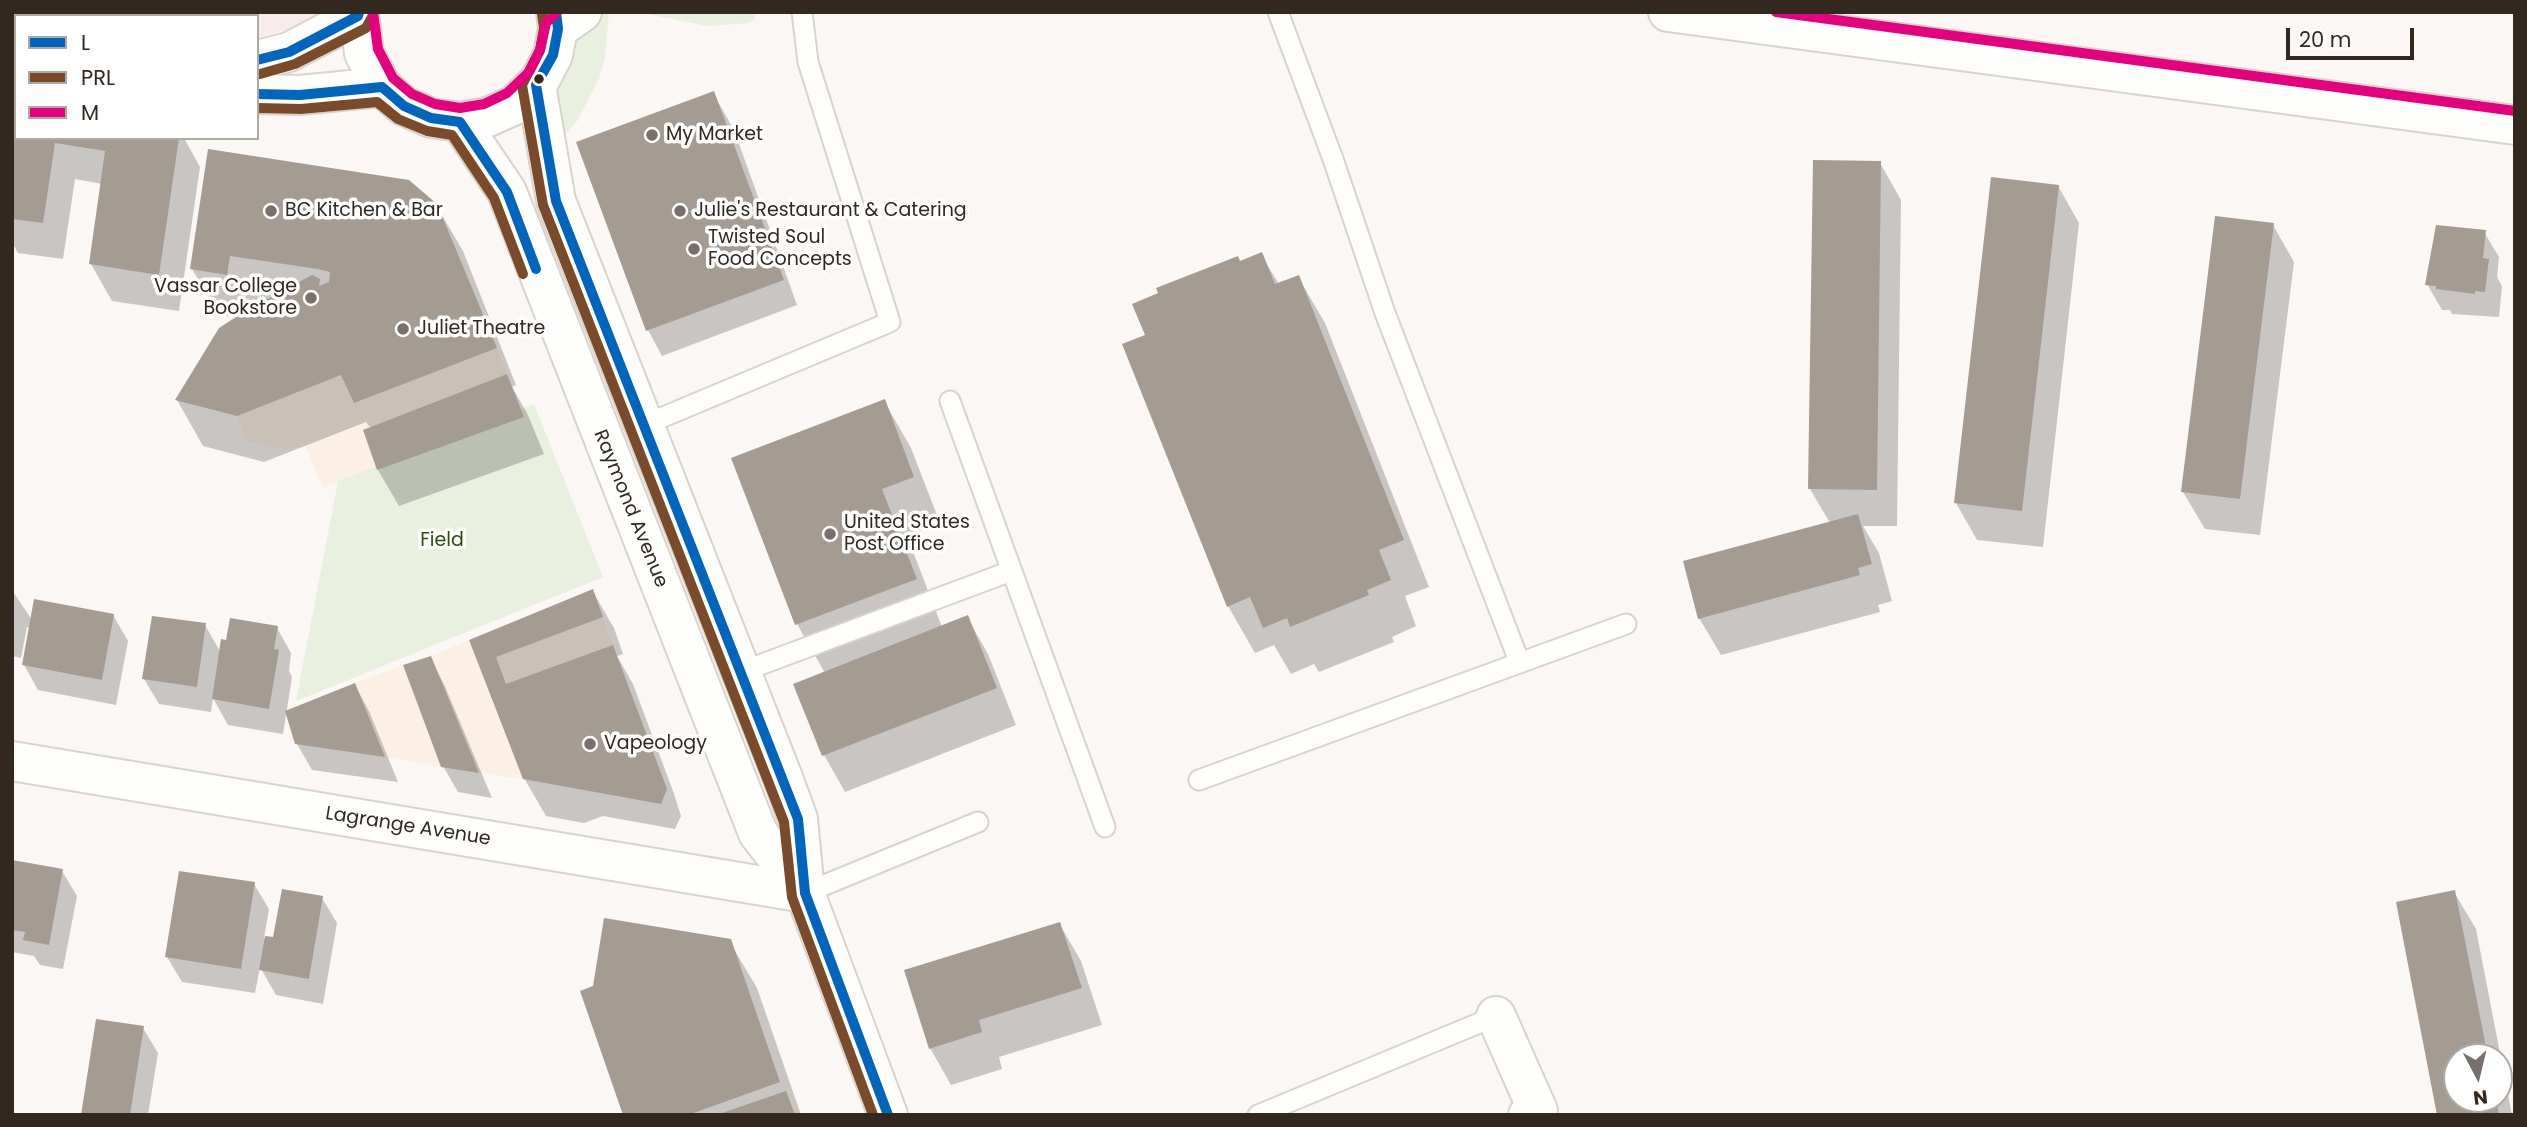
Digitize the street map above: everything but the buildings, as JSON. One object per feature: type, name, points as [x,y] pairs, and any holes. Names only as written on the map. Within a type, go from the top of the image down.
[{"type":"main road","points":[[1668,12],[2515,125]]},
{"type":"main road","points":[[259,60],[289,52],[359,14],[364,53],[382,87],[404,106],[431,118],[460,122],[488,117],[514,104],[536,85],[553,55],[565,18]]},
{"type":"main road","name":"Raymond Avenue","points":[[536,85],[556,201],[798,819],[804,893],[888,1115]]},
{"type":"main road","points":[[259,94],[300,95],[382,87]]},
{"type":"main road","name":"Raymond Avenue","points":[[460,122],[507,192],[758,833],[804,893]]},
{"type":"main road","name":"Lagrange Avenue","points":[[12,761],[804,893]]},
{"type":"main road","points":[[1496,1016],[1535,1113]]},
{"type":"lane","points":[[644,425],[890,322],[808,62],[802,12]]},
{"type":"lane","points":[[1278,12],[1333,159],[1385,313],[1520,661]]},
{"type":"lane","points":[[950,401],[1105,827]]},
{"type":"lane","points":[[741,672],[1011,571]]},
{"type":"lane","points":[[1199,780],[1626,624]]},
{"type":"lane","points":[[804,893],[978,822]]},
{"type":"lane","points":[[1258,1115],[1496,1016]]},
{"type":"shaded area","points":[[12,12],[330,12],[314,22],[259,37],[259,14],[14,14],[12,30]]},
{"type":"shaded area","points":[[497,348],[507,374],[363,430],[377,470],[323,488],[305,446],[285,449],[247,441],[237,416],[341,375],[354,403]]},
{"type":"shaded area","points":[[603,617],[613,645],[507,684],[496,657]]},
{"type":"shaded area","points":[[469,640],[523,779],[479,773],[431,656]]},
{"type":"shaded area","points":[[403,665],[441,767],[385,757],[355,683]]},
{"type":"green space","points":[[598,12],[609,12],[605,58],[599,79],[577,121],[554,146],[543,75]]},
{"type":"green space","points":[[637,12],[755,12],[755,19],[749,23],[708,26]]},
{"type":"green space","name":"Field","points":[[534,404],[603,577],[296,701],[338,481]]},
{"type":"transit line","name":"L","points":[[259,60],[289,52],[358,16],[359,12]]},
{"type":"transit line","name":"M","points":[[373,12],[378,49],[393,78],[412,94],[435,104],[460,108],[484,104],[507,93],[529,72],[540,50],[546,23],[557,12]]},
{"type":"transit line","name":"L","points":[[556,12],[558,29],[553,55],[536,85],[556,201],[798,819],[805,893],[888,1115]]},
{"type":"transit line","name":"M","points":[[1776,12],[2515,111]]},
{"type":"transit line","name":"PRL","points":[[542,14],[544,28],[540,50],[522,85],[543,205],[784,822],[792,897],[873,1115]]},
{"type":"transit line","name":"PRL","points":[[260,74],[295,64],[366,28],[373,15]]},
{"type":"transit line","name":"L","points":[[259,94],[300,95],[382,87],[404,106],[431,118],[460,122],[507,192],[536,269]]},
{"type":"transit line","name":"PRL","points":[[259,108],[301,109],[377,102],[398,119],[427,131],[452,135],[494,198],[523,274]]},
{"type":"place","name":"My Market","points":[[652,135]]},
{"type":"place","name":"BC Kitchen & Bar","points":[[271,211]]},
{"type":"place","name":"Julie's Restaurant & Catering","points":[[680,211]]},
{"type":"place","name":"Twisted Soul Food Concepts","points":[[694,249]]},
{"type":"place","name":"Vassar College Bookstore","points":[[311,298]]},
{"type":"place","name":"Juliet Theatre","points":[[403,329]]},
{"type":"place","name":"United States Post Office","points":[[830,534]]},
{"type":"place","name":"Vapeology","points":[[590,744]]}]
